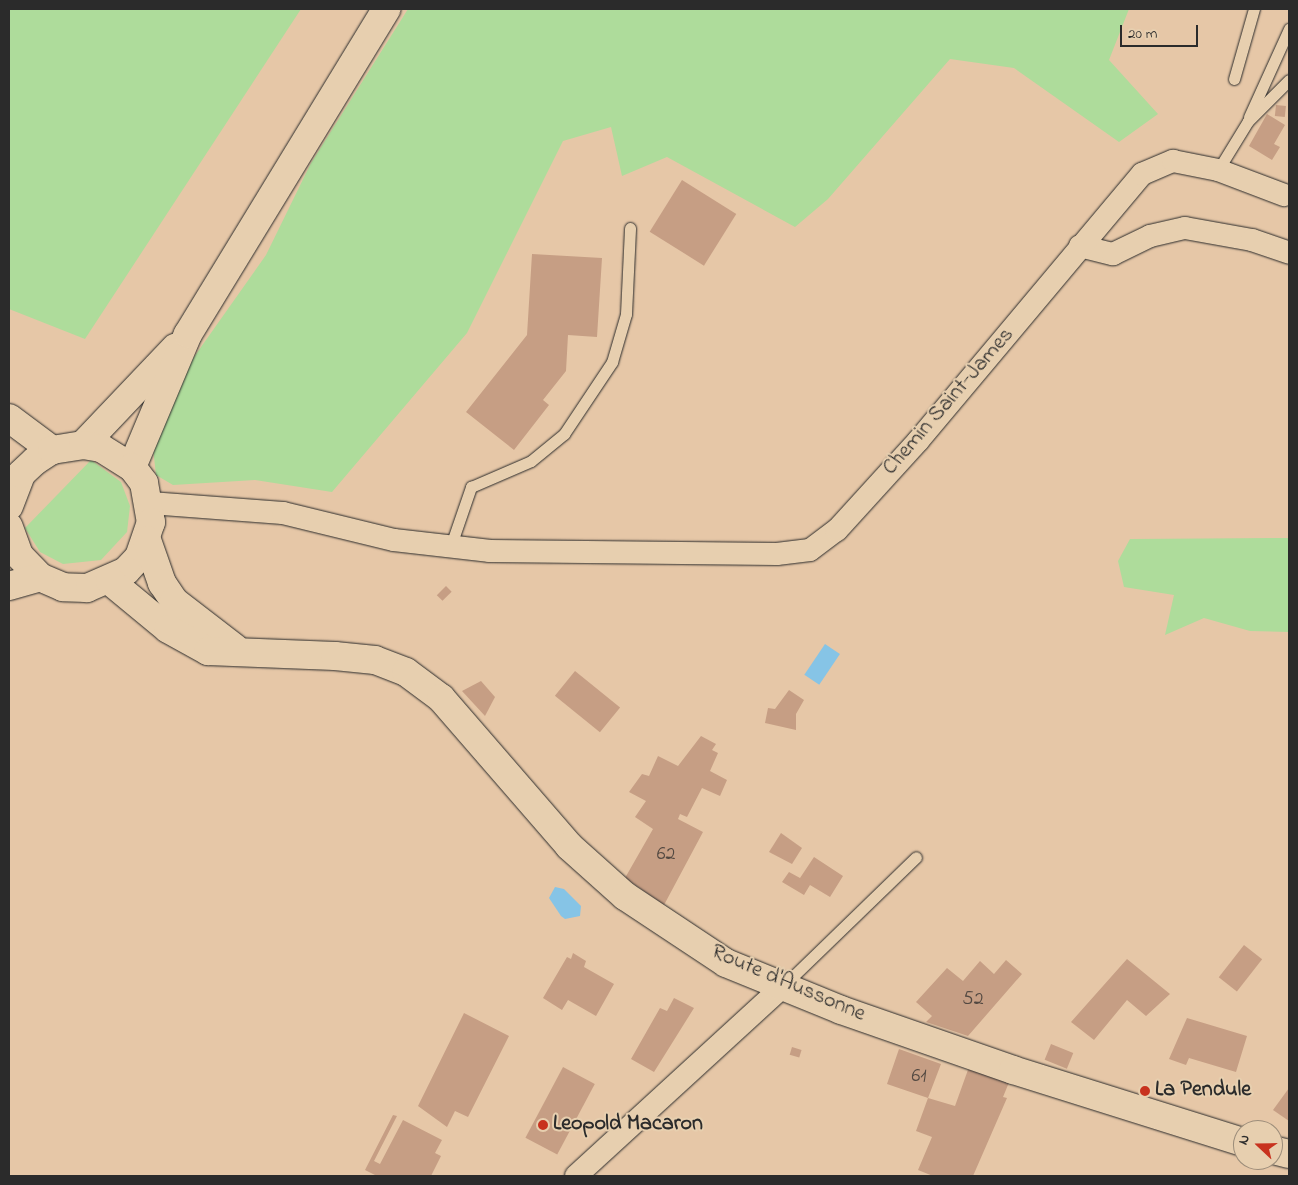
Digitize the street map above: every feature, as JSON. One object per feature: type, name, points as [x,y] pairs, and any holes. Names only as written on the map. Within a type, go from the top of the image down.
[{"type":"main road","points":[[132,467],[188,334],[386,9]]},
{"type":"main road","points":[[83,445],[188,334]]},
{"type":"main road","points":[[9,418],[52,450]]},
{"type":"main road","points":[[9,527],[19,555],[40,577],[79,588],[110,581],[139,557],[147,540],[150,503],[132,467],[101,448],[83,445],[52,450],[21,474],[10,494]]},
{"type":"main road","points":[[147,540],[162,583],[174,601],[200,625],[247,655]]},
{"type":"main road","points":[[9,586],[40,577]]},
{"type":"main road","name":"Route d'Aussonne","points":[[110,581],[185,640],[208,650],[247,655],[335,656],[375,660],[406,672],[441,698],[569,846],[625,896],[726,962],[782,987],[1021,1073],[1233,1139]]},
{"type":"street","name":"Chemin Saint-James","points":[[450,548],[777,554],[810,550],[837,530],[918,441],[1142,174],[1173,161],[1218,170],[1287,189]]},
{"type":"street","points":[[1080,246],[1113,254],[1150,236],[1185,228],[1252,240],[1289,253]]},
{"type":"street","points":[[150,503],[283,513],[394,540],[450,548]]},
{"type":"street","points":[[576,1176],[782,987]]},
{"type":"lane","points":[[1234,79],[1254,9]]},
{"type":"lane","points":[[1218,170],[1248,121],[1289,29]]},
{"type":"lane","points":[[1248,121],[1289,80]]},
{"type":"lane","points":[[450,548],[471,487],[531,461],[564,434],[612,362],[626,314],[630,228]]},
{"type":"lane","points":[[782,987],[916,857]]},
{"type":"green space","points":[[9,9],[301,9],[85,339],[9,309]]},
{"type":"green space","points":[[408,9],[1129,9],[1109,60],[1158,114],[1119,142],[1014,68],[950,59],[828,199],[795,227],[667,157],[622,176],[611,127],[563,141],[467,333],[332,492],[255,480],[173,485],[156,475],[153,448],[189,364],[266,255],[311,163]]},
{"type":"green space","points":[[91,460],[121,482],[130,506],[127,532],[101,560],[63,564],[40,552],[25,528]]},
{"type":"green space","points":[[1289,538],[1289,632],[1250,631],[1204,618],[1165,635],[1174,595],[1124,587],[1118,561],[1130,539]]},
{"type":"water","points":[[825,644],[840,654],[819,685],[804,675]]},
{"type":"water","points":[[555,887],[564,889],[581,906],[580,916],[565,919],[561,916],[549,898]]},
{"type":"building","points":[[1276,105],[1286,106],[1285,117],[1275,116]]},
{"type":"building","points":[[1267,114],[1285,125],[1274,144],[1280,147],[1272,160],[1249,146]]},
{"type":"building","points":[[682,180],[736,214],[704,266],[650,232]]},
{"type":"building","points":[[532,254],[602,258],[597,337],[568,335],[566,371],[543,400],[549,405],[514,450],[466,412],[527,335]]},
{"type":"building","points":[[446,586],[452,592],[442,601],[437,595]]},
{"type":"building","points":[[575,671],[620,708],[600,732],[555,696]]},
{"type":"building","points":[[481,681],[495,697],[485,716],[462,691]]},
{"type":"building","points":[[789,690],[804,700],[796,714],[796,730],[765,723],[768,708],[775,709]]},
{"type":"building","points":[[701,736],[716,744],[712,750],[718,753],[710,771],[727,780],[720,796],[702,788],[687,817],[680,814],[678,819],[703,832],[664,905],[625,878],[653,829],[635,817],[646,801],[629,792],[642,774],[649,776],[658,756],[678,766]]},
{"type":"building","points":[[781,833],[802,848],[792,864],[769,852]]},
{"type":"building","points":[[814,857],[843,876],[830,897],[810,885],[804,895],[782,882],[789,872],[800,878]]},
{"type":"building","points":[[1244,945],[1262,959],[1237,991],[1219,977]]},
{"type":"building","points":[[573,953],[586,961],[584,967],[614,984],[596,1016],[568,1000],[562,1010],[543,998],[567,957],[571,959]]},
{"type":"building","points":[[1127,959],[1170,994],[1146,1016],[1127,1000],[1094,1040],[1071,1022]]},
{"type":"building","points":[[1006,960],[1022,974],[968,1036],[926,1022],[932,1016],[916,1002],[947,968],[963,981],[980,961],[994,974]]},
{"type":"building","points":[[674,998],[694,1008],[654,1072],[631,1059],[660,1008],[667,1011]]},
{"type":"building","points":[[464,1013],[509,1036],[468,1117],[455,1111],[447,1127],[418,1106]]},
{"type":"building","points":[[1187,1018],[1247,1036],[1236,1072],[1189,1058],[1186,1065],[1169,1059]]},
{"type":"building","points":[[1051,1044],[1073,1053],[1067,1069],[1045,1060]]},
{"type":"building","points":[[792,1047],[802,1050],[799,1058],[790,1055]]},
{"type":"building","points":[[899,1049],[941,1064],[928,1098],[887,1084]]},
{"type":"building","points":[[563,1067],[595,1084],[557,1155],[525,1138]]},
{"type":"building","points":[[969,1067],[1010,1080],[1003,1097],[1007,1098],[973,1176],[933,1176],[918,1170],[932,1137],[916,1131],[928,1098],[955,1106]]},
{"type":"building","points":[[1289,1088],[1289,1121],[1273,1110]]},
{"type":"building","points":[[393,1115],[397,1116],[374,1161],[380,1164],[403,1120],[442,1140],[435,1153],[441,1156],[431,1176],[377,1176],[365,1170]]},
{"type":"place","name":"La Pendule","points":[[1145,1091]]},
{"type":"place","name":"Leopold Macaron","points":[[543,1125]]}]
